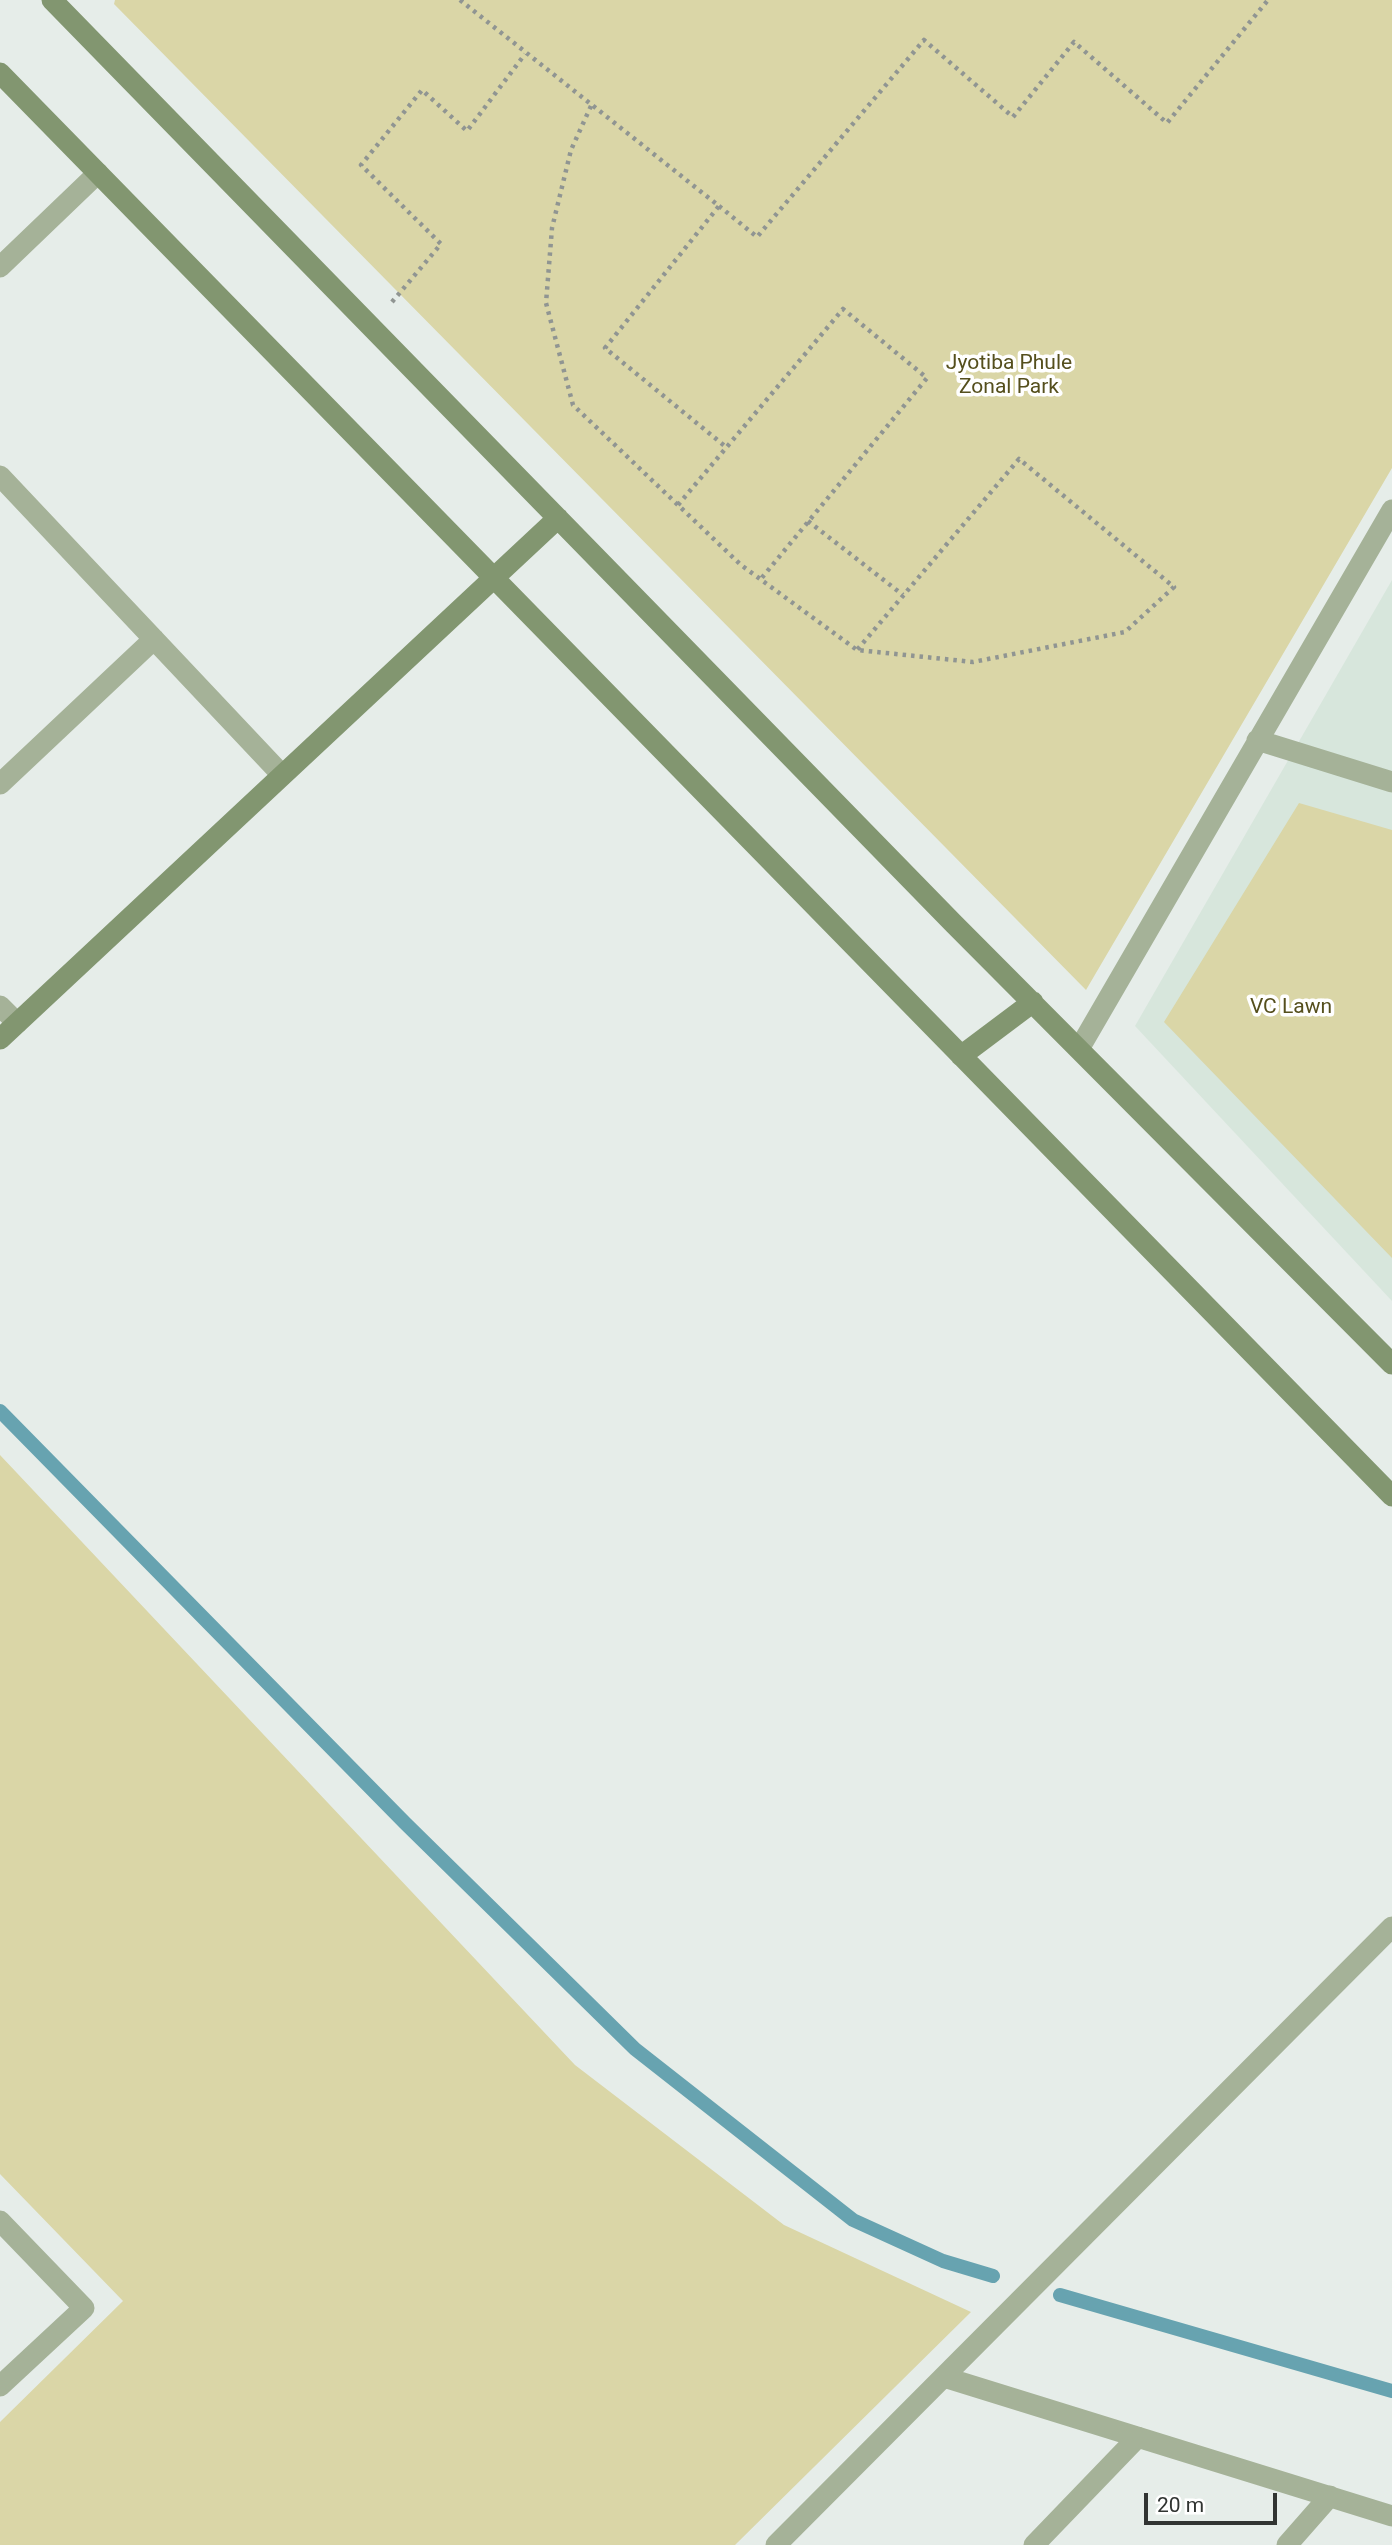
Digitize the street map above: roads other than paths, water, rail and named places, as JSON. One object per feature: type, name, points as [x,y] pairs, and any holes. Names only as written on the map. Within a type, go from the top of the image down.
[{"type":"street","points":[[54,1],[1079,1049],[1392,1364]]},
{"type":"street","points":[[0,73],[1392,1496]]},
{"type":"street","points":[[0,267],[98,173]]},
{"type":"street","points":[[0,476],[282,775]]},
{"type":"street","points":[[1079,1049],[1392,510]]},
{"type":"street","points":[[0,1039],[558,518]]},
{"type":"street","points":[[0,784],[154,639]]},
{"type":"street","points":[[1257,740],[1392,782]]},
{"type":"street","points":[[961,1056],[1033,1002]]},
{"type":"street","points":[[0,1006],[17,1023]]},
{"type":"street","points":[[776,2545],[947,2378],[1392,1927]]},
{"type":"street","points":[[0,2221],[84,2308],[0,2386]]},
{"type":"street","points":[[947,2378],[1392,2516]]},
{"type":"street","points":[[1034,2545],[1138,2437]]},
{"type":"street","points":[[1287,2545],[1330,2496]]},
{"type":"waterway","points":[[0,1411],[405,1823],[635,2049],[853,2220],[943,2261],[993,2276]]},
{"type":"waterway","points":[[1060,2295],[1392,2391]]},
{"type":"park label","name":"Jyotiba Phule Zonal Park","points":[[1009,376]]},
{"type":"park label","name":"VC Lawn","points":[[1291,1008]]}]
